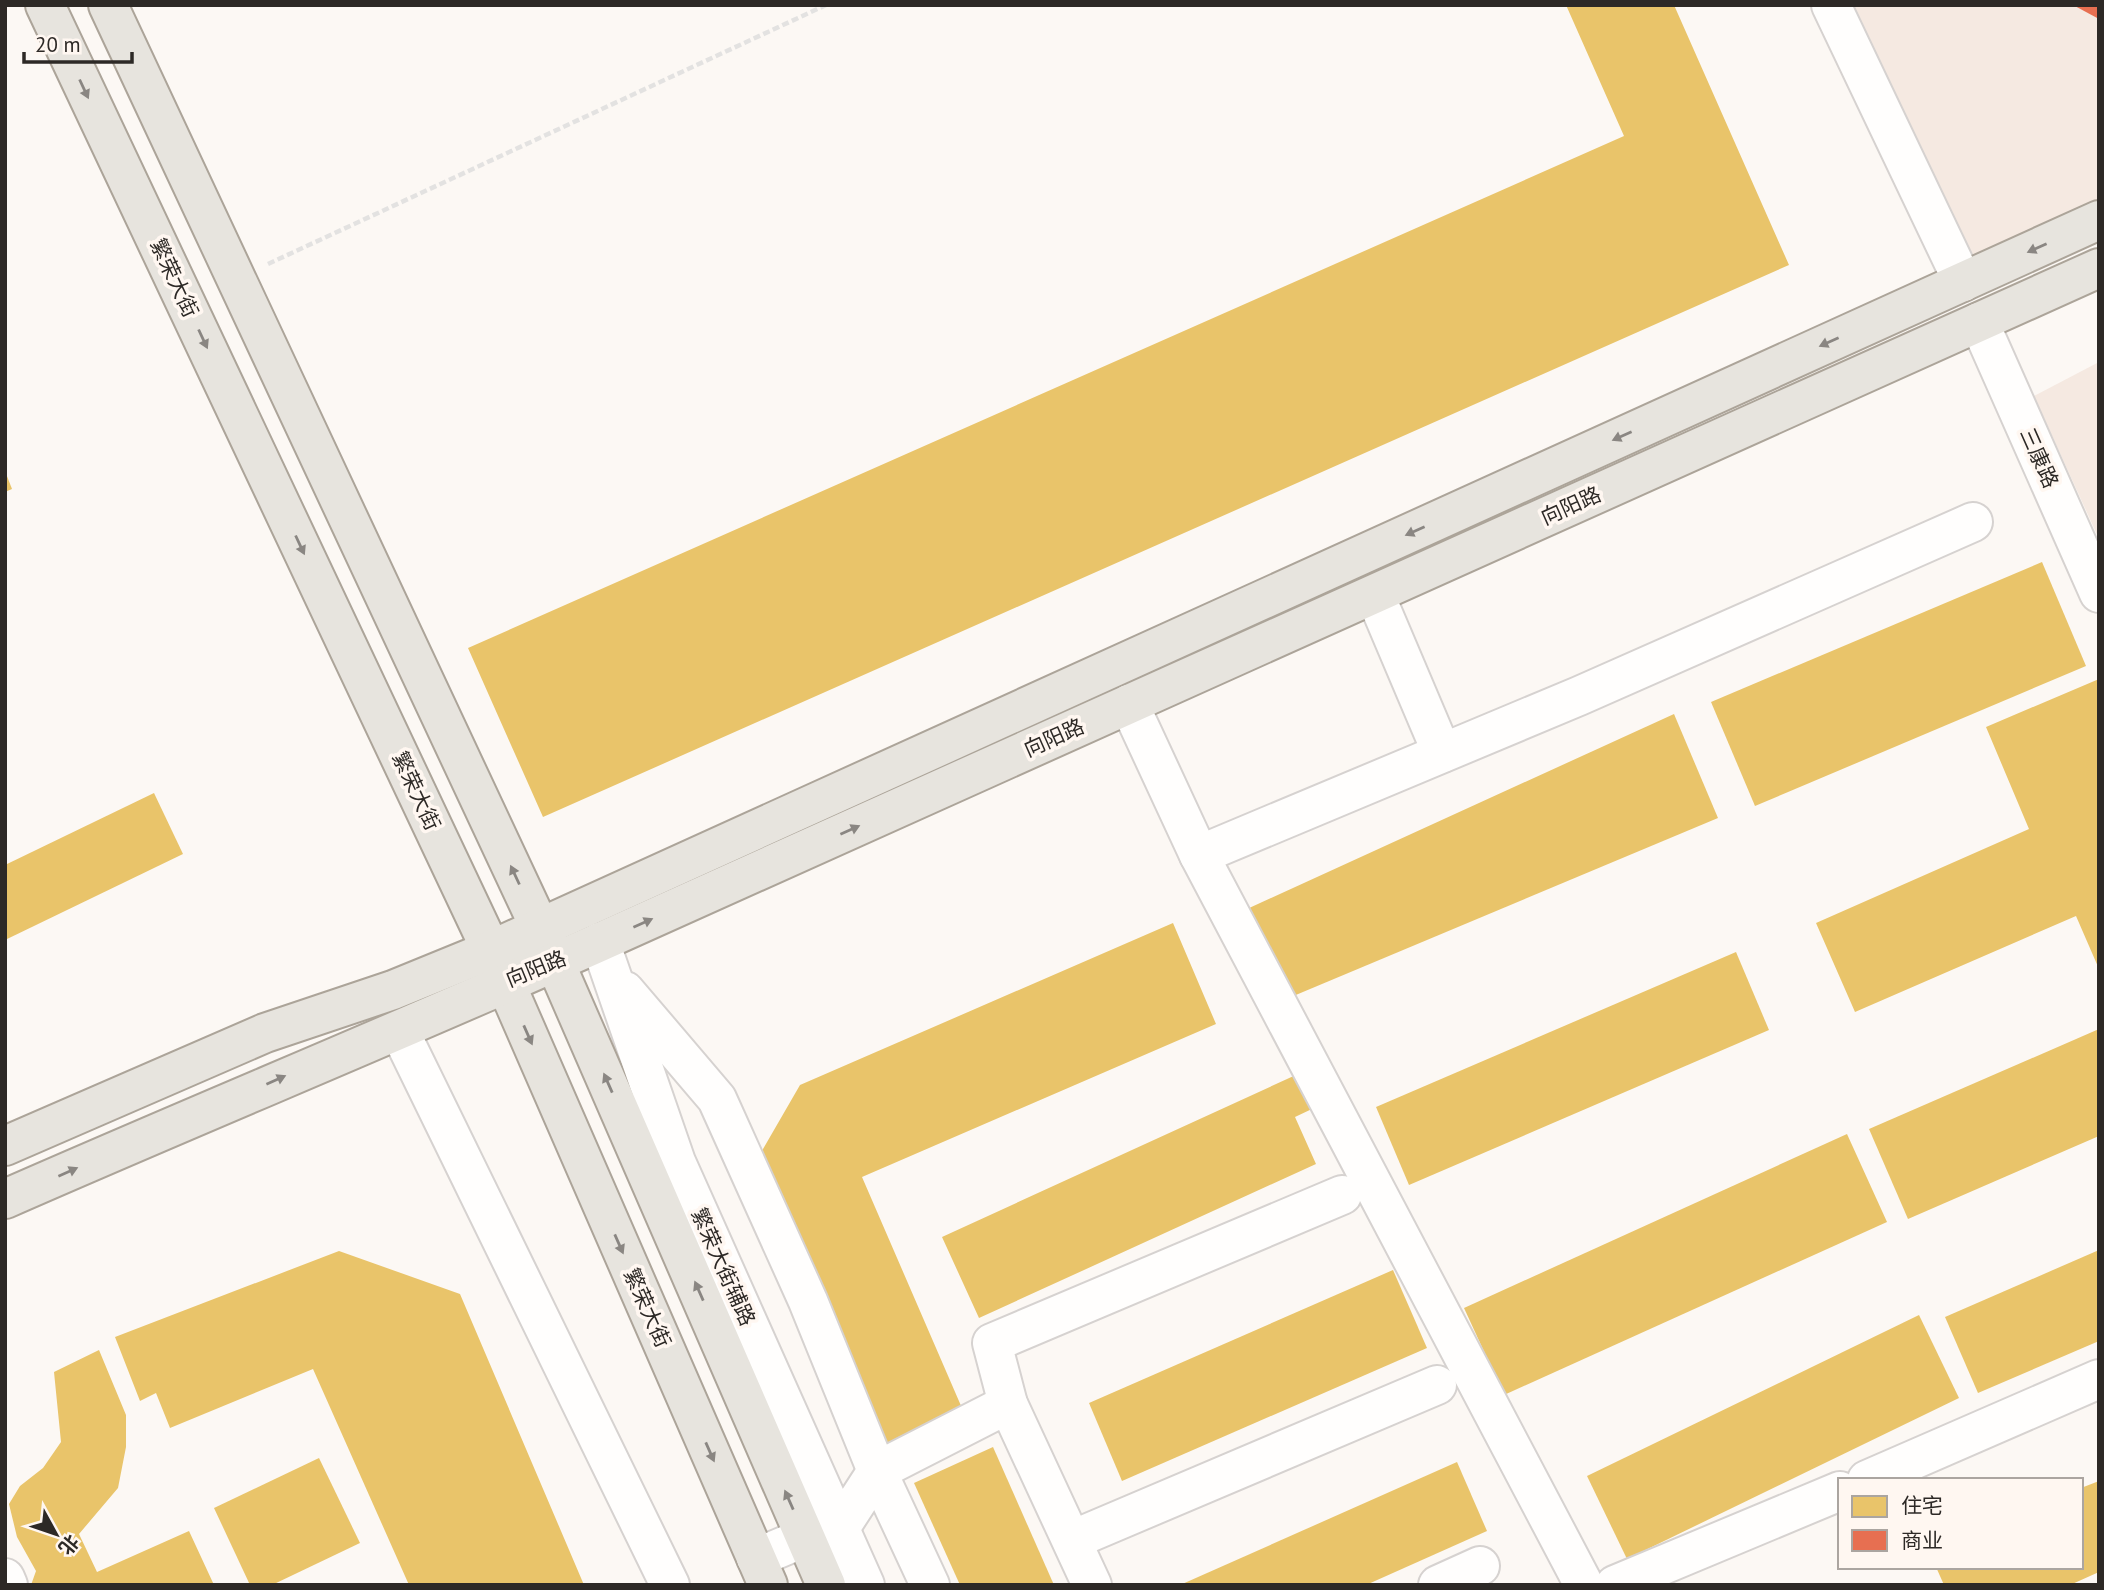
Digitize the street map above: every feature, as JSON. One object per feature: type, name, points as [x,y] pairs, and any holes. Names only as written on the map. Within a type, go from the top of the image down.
[{"type":"main road","name":"繁荣大街","points":[[45,5],[498,966],[762,1572]]},
{"type":"main road","points":[[108,5],[823,1533],[826,1585]]},
{"type":"main road","name":"向阳路","points":[[5,1199],[289,1074],[400,1032],[498,966],[540,928],[2099,220]]},
{"type":"main road","name":"向阳路","points":[[5,1146],[265,1033],[393,990],[498,966],[606,959],[1129,704],[2099,268]]},
{"type":"street","points":[[1831,5],[1963,282]]},
{"type":"street","name":"三康路","points":[[1979,322],[2099,593]]},
{"type":"street","points":[[1199,855],[1579,696],[1973,522]]},
{"type":"street","points":[[1374,594],[1442,753]]},
{"type":"street","points":[[1129,704],[1199,855],[1584,1585]]},
{"type":"street","points":[[606,959],[717,1099],[808,1301],[877,1471],[930,1585]]},
{"type":"street","name":"繁荣大街辅路","points":[[606,959],[676,1162],[823,1533],[865,1585]]},
{"type":"street","points":[[400,1032],[670,1585]]},
{"type":"street","points":[[1092,1585],[1008,1404],[992,1343],[1342,1195]]},
{"type":"street","points":[[1872,1478],[2099,1379]]},
{"type":"street","points":[[1072,1540],[1437,1385]]},
{"type":"street","points":[[762,1572],[823,1533],[877,1471],[1008,1404]]},
{"type":"street","points":[[1615,1585],[1838,1492]]},
{"type":"street","points":[[1438,1585],[1480,1566]]},
{"type":"street","points":[[5,1579],[8,1585]]},
{"type":"path","points":[[238,278],[826,5]]},
{"type":"shaded area","points":[[1834,5],[2099,5],[2099,220],[1963,282]]},
{"type":"shaded area","points":[[2099,362],[2099,539],[2034,396]]},
{"type":"building: 住宅","points":[[1566,5],[1674,5],[1789,265],[543,817],[468,648],[1624,136]]},
{"type":"building: 住宅","points":[[5,471],[12,489],[5,492]]},
{"type":"building: 住宅","points":[[2042,562],[2086,666],[1755,806],[1711,702]]},
{"type":"building: 住宅","points":[[2099,679],[2099,969],[2076,916],[1855,1012],[1816,923],[2029,829],[1986,727]]},
{"type":"building: 住宅","points":[[1674,714],[1718,818],[1291,997],[1247,909]]},
{"type":"building: 住宅","points":[[154,793],[183,854],[5,940],[5,865]]},
{"type":"building: 住宅","points":[[1173,923],[1216,1024],[862,1177],[965,1415],[880,1451],[756,1161],[800,1085]]},
{"type":"building: 住宅","points":[[1736,952],[1769,1030],[1409,1185],[1376,1107]]},
{"type":"building: 住宅","points":[[2099,1029],[2099,1136],[1908,1219],[1869,1129]]},
{"type":"building: 住宅","points":[[1298,1074],[1314,1108],[1295,1117],[1316,1164],[979,1318],[942,1237]]},
{"type":"building: 住宅","points":[[1847,1134],[1887,1222],[1504,1395],[1464,1308]]},
{"type":"building: 住宅","points":[[2099,1250],[2099,1341],[1978,1393],[1945,1317]]},
{"type":"building: 住宅","points":[[339,1251],[460,1294],[584,1585],[409,1585],[313,1369],[170,1428],[156,1393],[140,1401],[115,1337]]},
{"type":"building: 住宅","points":[[1393,1270],[1427,1348],[1122,1481],[1089,1403]]},
{"type":"building: 住宅","points":[[1919,1315],[1959,1398],[1627,1559],[1587,1476]]},
{"type":"building: 住宅","points":[[99,1350],[126,1415],[126,1447],[118,1488],[79,1534],[97,1572],[189,1531],[214,1585],[31,1585],[36,1571],[17,1537],[9,1504],[20,1486],[43,1468],[61,1442],[54,1372]]},
{"type":"building: 住宅","points":[[993,1447],[1054,1585],[960,1585],[914,1483]]},
{"type":"building: 住宅","points":[[319,1458],[360,1543],[272,1585],[250,1585],[214,1508]]},
{"type":"building: 住宅","points":[[1457,1462],[1487,1531],[1366,1585],[1180,1585]]},
{"type":"building: 住宅","points":[[2099,1481],[2099,1572],[2070,1585],[1944,1585],[1937,1569],[2083,1569],[2083,1487]]},
{"type":"building: 商业","points":[[2073,5],[2099,5],[2099,19]]}]
